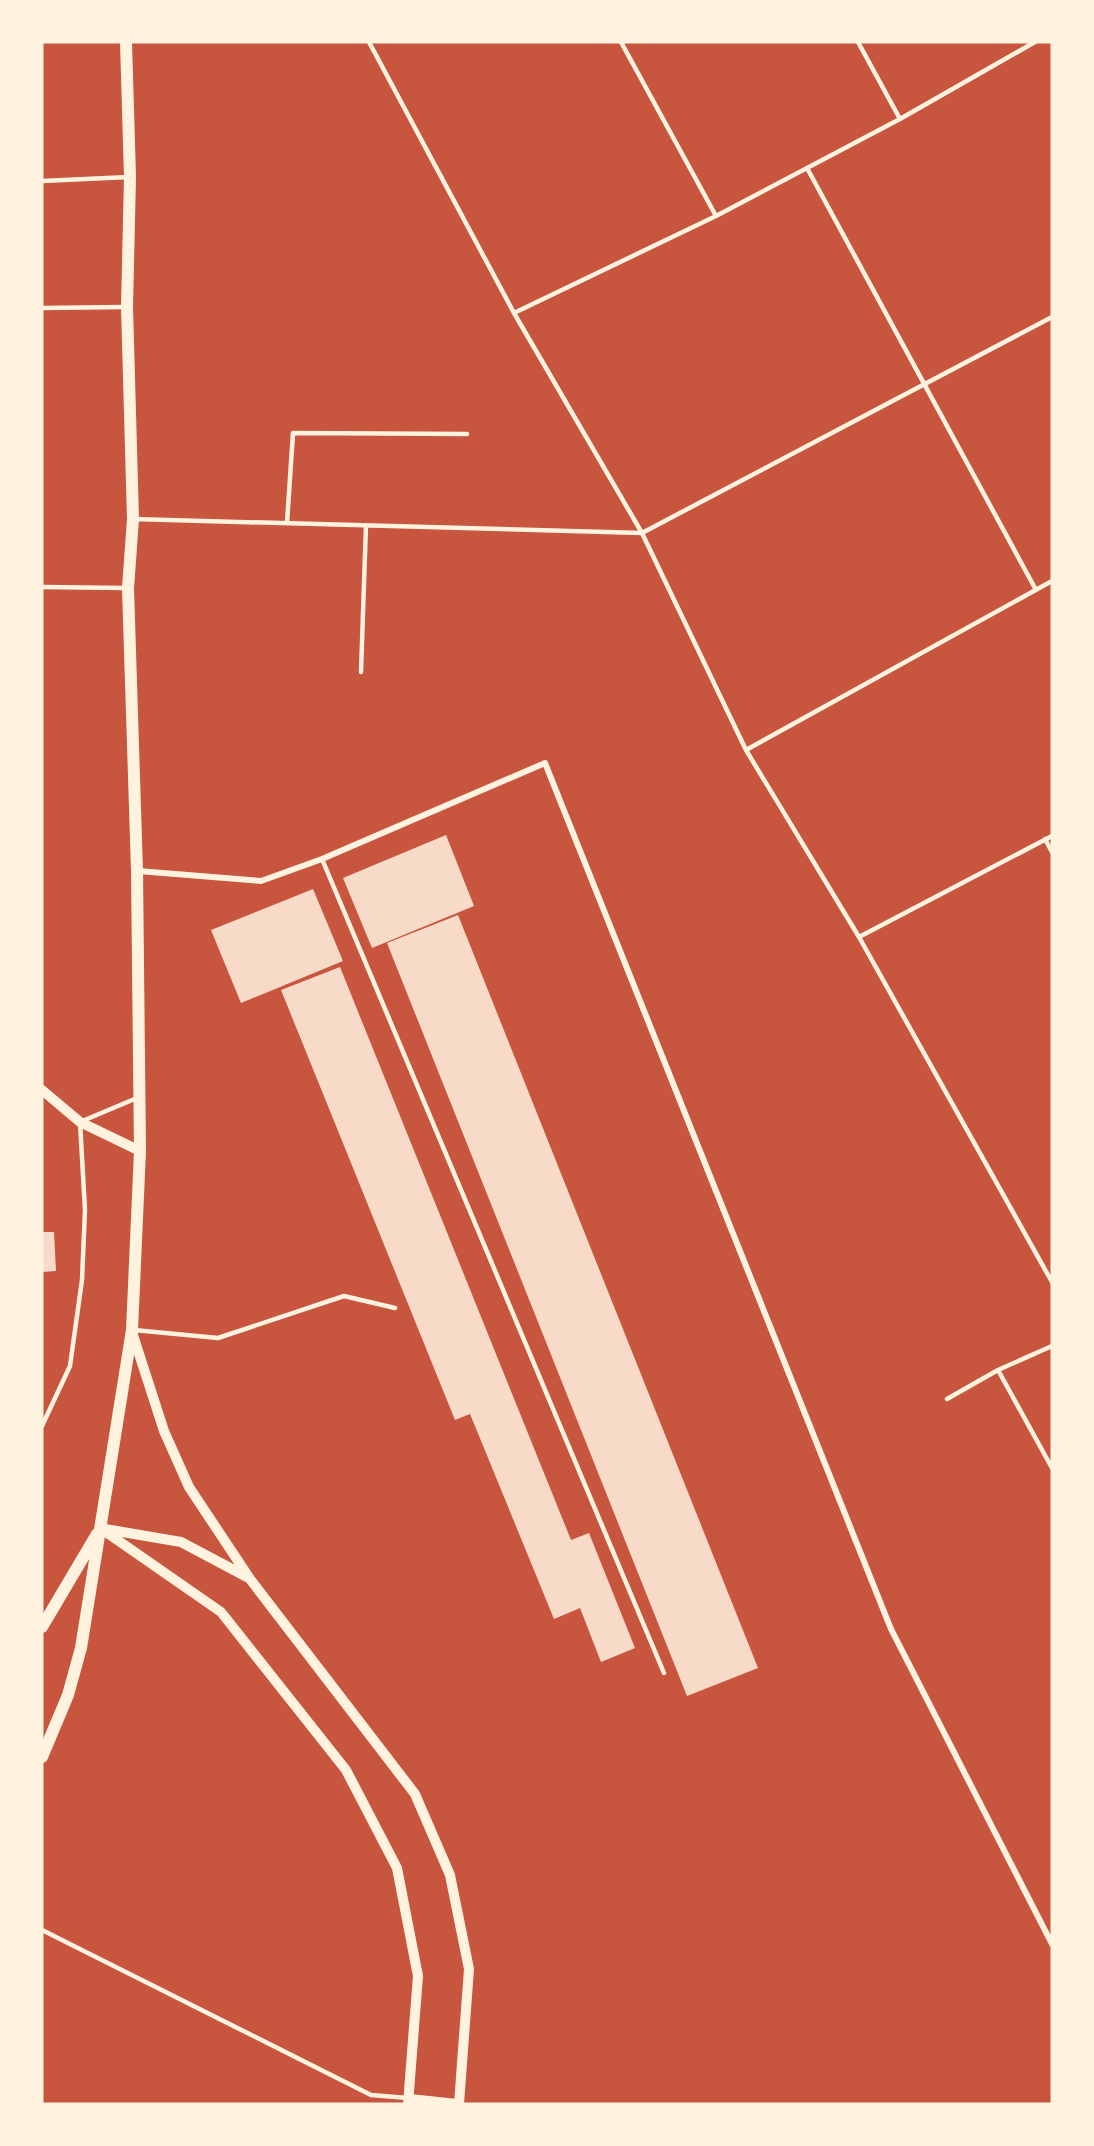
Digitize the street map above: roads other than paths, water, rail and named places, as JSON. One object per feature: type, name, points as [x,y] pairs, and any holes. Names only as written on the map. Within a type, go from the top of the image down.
[{"type":"main road","points":[[42,1757],[68,1695],[81,1648],[132,1330],[140,1151],[140,1097],[137,871],[128,588],[133,519],[127,307],[130,177],[126,42]]},
{"type":"main road","points":[[42,1627],[100,1528]]},
{"type":"street","points":[[137,871],[261,881],[322,859],[544,763],[891,1629],[1052,1944]]},
{"type":"street","points":[[42,1090],[80,1122],[140,1151]]},
{"type":"street","points":[[100,1528],[221,1612],[346,1770],[397,1868],[418,1976],[409,2101],[458,2104],[469,1970],[450,1875],[415,1794],[250,1579],[189,1487],[164,1431],[132,1330]]},
{"type":"street","points":[[100,1528],[181,1542],[250,1579]]},
{"type":"lane","points":[[369,42],[514,313],[642,533],[746,750],[859,937],[1052,1281]]},
{"type":"lane","points":[[621,42],[716,216]]},
{"type":"lane","points":[[858,42],[900,118]]},
{"type":"lane","points":[[514,313],[716,216],[900,118],[1035,42]]},
{"type":"lane","points":[[807,168],[1036,590]]},
{"type":"lane","points":[[42,181],[130,177]]},
{"type":"lane","points":[[42,308],[127,307]]},
{"type":"lane","points":[[133,519],[642,533],[1052,317]]},
{"type":"lane","points":[[287,523],[293,434],[468,434]]},
{"type":"lane","points":[[361,672],[366,525]]},
{"type":"lane","points":[[746,750],[1052,581]]},
{"type":"lane","points":[[42,586],[128,588]]},
{"type":"lane","points":[[859,937],[1052,836]]},
{"type":"lane","points":[[1045,839],[1052,852]]},
{"type":"lane","points":[[322,859],[664,1673]]},
{"type":"lane","points":[[42,1426],[70,1366],[82,1280],[85,1210],[80,1122],[140,1097]]},
{"type":"lane","points":[[132,1330],[218,1338],[344,1296],[395,1308]]},
{"type":"lane","points":[[947,1399],[998,1370],[1052,1346]]},
{"type":"lane","points":[[998,1370],[1052,1468]]},
{"type":"lane","points":[[42,1930],[371,2095],[409,2101]]}]
